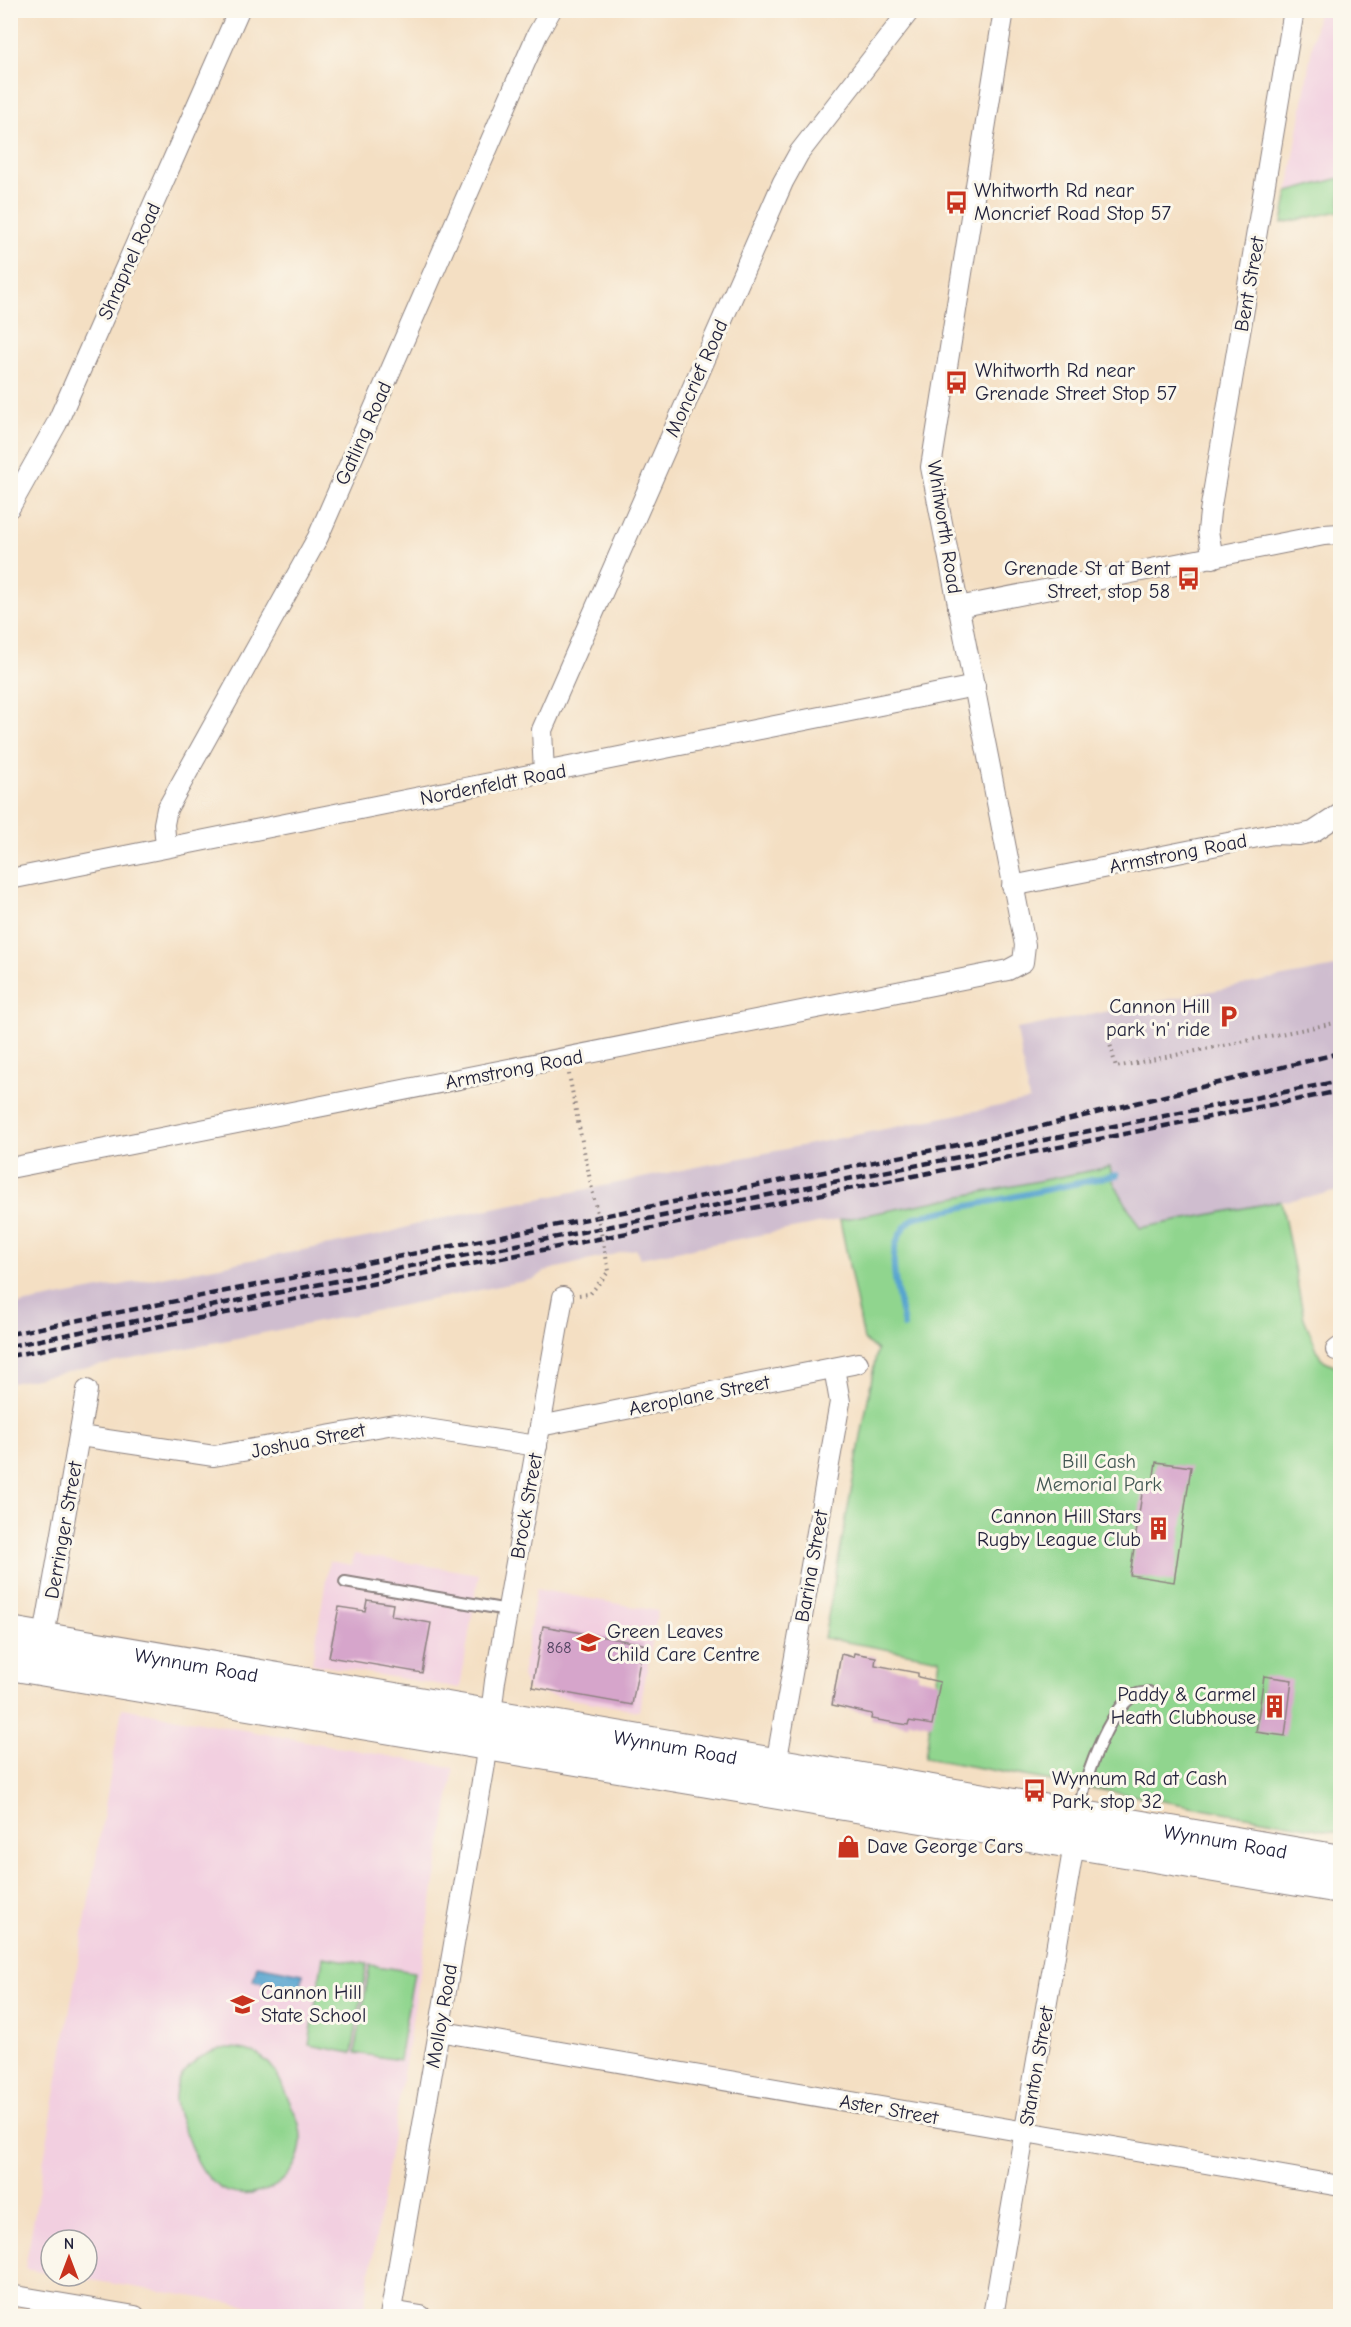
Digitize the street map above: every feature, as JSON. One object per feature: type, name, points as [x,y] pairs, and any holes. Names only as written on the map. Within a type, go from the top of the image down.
[{"type":"main road","name":"Wynnum Road","points":[[20,1653],[491,1715],[776,1764],[1341,1887]]},
{"type":"main road","name":"Wynnum Road","points":[[20,1653],[487,1746],[1076,1830],[1341,1861]]},
{"type":"street","name":"Shrapnel Road","points":[[10,507],[57,423],[239,10]]},
{"type":"street","name":"Gatling Road","points":[[166,847],[164,824],[167,809],[318,537],[537,35],[551,10]]},
{"type":"street","name":"Moncrief Road","points":[[544,774],[542,730],[783,182],[799,153],[910,10]]},
{"type":"street","name":"Whitworth Road","points":[[1004,10],[932,457],[933,478],[1026,950],[1025,960],[1017,967]]},
{"type":"street","name":"Bent Street","points":[[1213,558],[1208,531],[1209,512],[1294,10]]},
{"type":"street","points":[[958,607],[1324,535],[1341,534]]},
{"type":"street","name":"Nordenfeldt Road","points":[[10,879],[975,686]]},
{"type":"street","name":"Armstrong Road","points":[[1012,886],[1274,834],[1306,834],[1341,814]]},
{"type":"street","name":"Armstrong Road","points":[[10,1168],[1017,967]]},
{"type":"street","name":"Brock Street","points":[[491,1715],[563,1297]]},
{"type":"street","name":"Aeroplane Street","points":[[538,1436],[858,1363]]},
{"type":"street","name":"Barina Street","points":[[776,1764],[840,1402],[834,1368]]},
{"type":"street","name":"Derringer Street","points":[[20,1653],[80,1436],[87,1390]]},
{"type":"street","name":"Joshua Street","points":[[80,1436],[214,1455],[240,1453],[394,1424],[538,1436]]},
{"type":"street","name":"Molloy Road","points":[[390,2314],[491,1715]]},
{"type":"street","name":"Stanton Street","points":[[993,2316],[1076,1830]]},
{"type":"street","name":"Aster Street","points":[[438,2031],[1341,2186]]},
{"type":"street","points":[[10,2295],[135,2316]]},
{"type":"street","points":[[390,2314],[421,2316]]},
{"type":"lane","points":[[345,1582],[508,1610]]},
{"type":"lane","points":[[1076,1830],[1089,1767],[1116,1717],[1135,1695],[1149,1692]]},
{"type":"path","points":[[1109,1040],[1116,1067],[1341,1022]]},
{"type":"path","points":[[563,1297],[590,1294],[609,1271],[567,1058]]},
{"type":"shaded area","points":[[1318,11],[1340,11],[1340,178],[1288,192]]},
{"type":"shaded area","points":[[1340,966],[1340,1191],[1140,1228],[1113,1181],[1110,1168],[640,1258],[636,1249],[545,1271],[535,1279],[11,1383],[11,1306],[381,1235],[424,1222],[1029,1100],[1017,1029]]},
{"type":"shaded area","points":[[354,1554],[479,1574],[460,1688],[312,1664],[329,1561],[352,1565]]},
{"type":"shaded area","name":"Green Leaves Child Care Centre","points":[[536,1589],[658,1611],[639,1711],[528,1691],[522,1676]]},
{"type":"shaded area","name":"Cannon Hill State School","points":[[122,1708],[454,1768],[363,2316],[313,2316],[99,2281],[99,2228],[39,2228],[39,2272],[25,2269]]},
{"type":"green space","points":[[1340,178],[1340,211],[1282,223],[1288,192]]},
{"type":"green space","name":"Bill Cash Memorial Park","points":[[1110,1167],[1113,1181],[1140,1228],[1281,1201],[1304,1318],[1321,1359],[1340,1368],[1340,1833],[925,1758],[940,1659],[824,1638],[877,1350],[864,1340],[840,1220]]},
{"type":"green space","points":[[323,1957],[367,1964],[352,2053],[309,2045]]},
{"type":"green space","points":[[370,1965],[414,1972],[399,2060],[355,2053]]},
{"type":"green space","points":[[227,2048],[253,2053],[270,2065],[279,2079],[299,2124],[301,2146],[294,2166],[280,2182],[261,2192],[233,2193],[212,2182],[204,2173],[192,2150],[177,2111],[175,2096],[177,2085],[189,2067],[197,2060],[217,2050]]},
{"type":"water","points":[[257,1965],[303,1974],[300,1991],[253,1981]]},
{"type":"building","name":"Cannon Hill Stars Rugby League Club","points":[[1156,1462],[1191,1467],[1174,1582],[1130,1575],[1144,1480],[1153,1482]]},
{"type":"building","points":[[367,1600],[393,1604],[391,1616],[431,1623],[422,1673],[329,1657],[339,1607],[365,1611]]},
{"type":"building","points":[[543,1626],[643,1644],[632,1705],[532,1687]]},
{"type":"building","points":[[854,1653],[876,1657],[875,1665],[918,1673],[918,1677],[940,1682],[932,1725],[909,1721],[908,1725],[871,1719],[872,1714],[832,1705],[841,1654],[853,1657]]},
{"type":"building","name":"Paddy & Carmel Heath Clubhouse","points":[[1264,1676],[1292,1680],[1285,1736],[1256,1732]]},
{"type":"waterway","points":[[904,1326],[895,1282],[894,1253],[905,1227],[916,1217],[1117,1175]]},
{"type":"railway","points":[[10,1334],[1014,1133],[1340,1053]]},
{"type":"railway","points":[[10,1346],[1340,1081]]},
{"type":"railway","points":[[10,1356],[1340,1091]]},
{"type":"place","name":"Whitworth Rd near Moncrief Road Stop 57","points":[[956,202]]},
{"type":"place","name":"Whitworth Rd near Grenade Street Stop 57","points":[[957,382]]},
{"type":"place","name":"Grenade St at Bent Street, stop 58","points":[[1188,579]]},
{"type":"place","name":"Cannon Hill park 'n' ride","points":[[1228,1017]]},
{"type":"place","name":"Cannon Hill Stars Rugby League Club","points":[[1159,1528]]},
{"type":"place","name":"Green Leaves Child Care Centre","points":[[589,1643]]},
{"type":"place","name":"Paddy & Carmel Heath Clubhouse","points":[[1274,1706]]},
{"type":"place","name":"Wynnum Rd at Cash Park, stop 32","points":[[1034,1790]]},
{"type":"place","name":"Dave George Cars","points":[[849,1846]]},
{"type":"place","name":"Cannon Hill State School","points":[[243,2004]]}]
